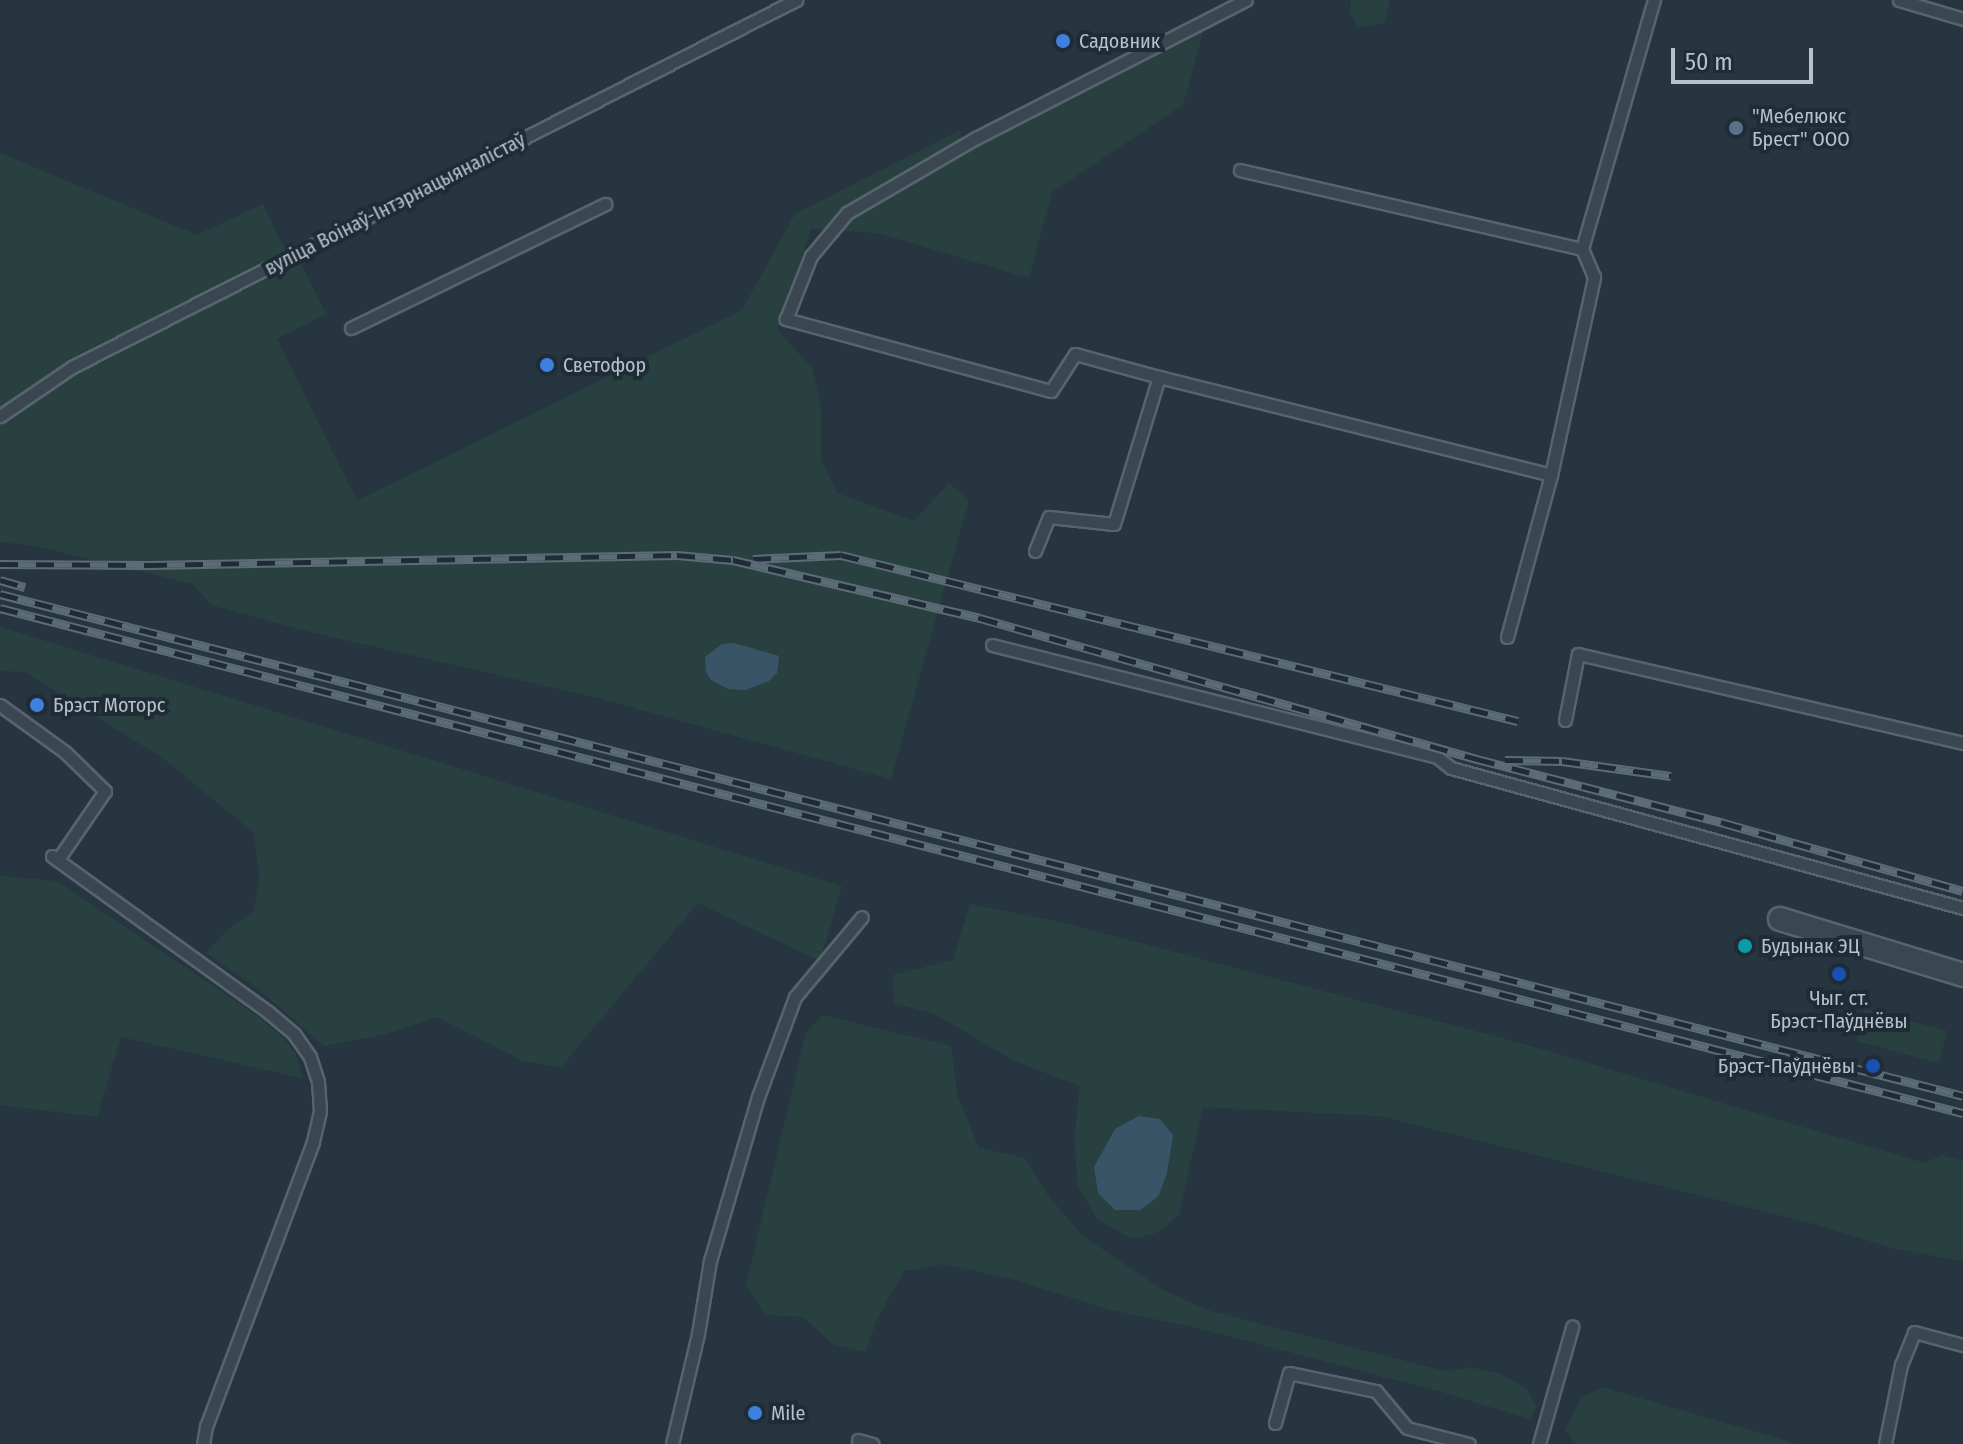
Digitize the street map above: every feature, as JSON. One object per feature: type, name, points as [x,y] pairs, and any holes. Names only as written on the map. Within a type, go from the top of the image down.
[{"type":"street","points":[[1780,919],[1963,975]]},
{"type":"lane","name":"вуліца Воінаў-Інтэрнацыяналістаў","points":[[0,416],[72,367],[796,0]]},
{"type":"lane","points":[[1246,0],[976,138],[847,213],[811,256],[786,319],[1051,391],[1075,354],[1551,475]]},
{"type":"lane","points":[[1507,637],[1551,475],[1594,277],[1582,249],[1654,0]]},
{"type":"lane","points":[[1899,0],[1963,19]]},
{"type":"lane","points":[[1240,170],[1582,249]]},
{"type":"lane","points":[[351,328],[605,204]]},
{"type":"lane","points":[[1035,551],[1049,517],[1114,524],[1159,377]]},
{"type":"lane","points":[[992,645],[1437,757],[1451,768],[1963,908]]},
{"type":"lane","points":[[1565,720],[1578,654],[1963,743]]},
{"type":"lane","points":[[0,705],[65,752],[105,791],[56,857],[294,1034],[310,1057],[318,1082],[320,1111],[313,1142],[206,1426],[203,1444]]},
{"type":"lane","points":[[672,1444],[698,1334],[710,1261],[758,1097],[795,997],[862,917]]},
{"type":"lane","points":[[1539,1444],[1572,1327]]},
{"type":"lane","points":[[1885,1444],[1901,1365],[1914,1332],[1963,1345]]},
{"type":"lane","points":[[1275,1423],[1289,1373],[1376,1391],[1407,1428],[1469,1444]]},
{"type":"lane","points":[[858,1440],[872,1444]]},
{"type":"green space","points":[[1351,0],[1390,0],[1384,23],[1359,27],[1350,14]]},
{"type":"green space","points":[[1206,22],[1183,105],[1052,192],[1029,278],[878,233],[811,229],[778,330],[812,368],[821,407],[821,459],[837,493],[914,521],[949,483],[969,500],[891,779],[598,698],[314,633],[211,605],[193,584],[35,546],[0,542],[0,153],[197,235],[263,204],[280,240],[301,263],[326,314],[277,339],[357,501],[742,310],[795,214],[960,130],[964,152]]},
{"type":"green space","points":[[0,627],[842,886],[820,961],[698,903],[561,1067],[523,1061],[437,1017],[382,1035],[324,1046],[256,987],[206,953],[228,929],[254,911],[259,876],[254,833],[164,759],[25,672],[0,671]]},
{"type":"green space","points":[[0,876],[57,881],[259,1017],[287,1042],[297,1057],[302,1078],[121,1037],[97,1117],[0,1105]]},
{"type":"green space","points":[[970,904],[1061,922],[1517,1042],[1925,1163],[1942,1155],[1963,1161],[1963,1261],[1895,1249],[1814,1224],[1379,1116],[1203,1107],[1179,1215],[1159,1232],[1132,1239],[1097,1219],[1078,1186],[1074,1137],[1080,1086],[1014,1061],[935,1014],[894,1003],[893,975],[953,960]]},
{"type":"green space","points":[[1865,1009],[1947,1031],[1939,1063],[1856,1041]]},
{"type":"green space","points":[[823,1015],[951,1046],[957,1094],[979,1148],[1025,1158],[1049,1197],[1083,1236],[1160,1288],[1207,1310],[1449,1372],[1469,1367],[1501,1374],[1526,1388],[1537,1407],[1529,1419],[1442,1392],[1201,1329],[1111,1310],[1011,1279],[944,1264],[904,1271],[876,1321],[866,1352],[832,1344],[803,1317],[766,1315],[746,1285],[806,1032]]},
{"type":"green space","points":[[1602,1387],[1798,1444],[1576,1444],[1565,1430],[1581,1398]]},
{"type":"water","points":[[734,643],[779,656],[777,673],[769,681],[745,690],[728,689],[711,680],[706,672],[705,657],[722,644]]},
{"type":"water","points":[[1139,1116],[1160,1119],[1173,1135],[1167,1173],[1159,1195],[1150,1203],[1140,1210],[1115,1210],[1098,1193],[1094,1167],[1115,1129]]},
{"type":"railway","points":[[0,564],[149,565],[677,555],[733,560],[980,618],[1477,759],[1724,823],[1963,891]]},
{"type":"railway","points":[[753,559],[841,555],[1518,721]]},
{"type":"railway","points":[[0,580],[25,587]]},
{"type":"railway","points":[[0,594],[1963,1096]]},
{"type":"railway","points":[[0,608],[1963,1113]]},
{"type":"railway","points":[[1505,760],[1562,761],[1671,776]]},
{"type":"place","name":"Садовник","points":[[1063,41]]},
{"type":"place","name":"\"Мебелюкс Брест\" ООО","points":[[1736,128]]},
{"type":"place","name":"Светофор","points":[[547,365]]},
{"type":"place","name":"Брэст Моторс","points":[[37,705]]},
{"type":"place","name":"Будынак ЭЦ","points":[[1745,946]]},
{"type":"place","name":"Чыг. ст. Брэст-Паўднёвы","points":[[1839,974]]},
{"type":"place","name":"Брэст-Паўднёвы","points":[[1873,1066]]},
{"type":"place","name":"Mile","points":[[755,1413]]}]
